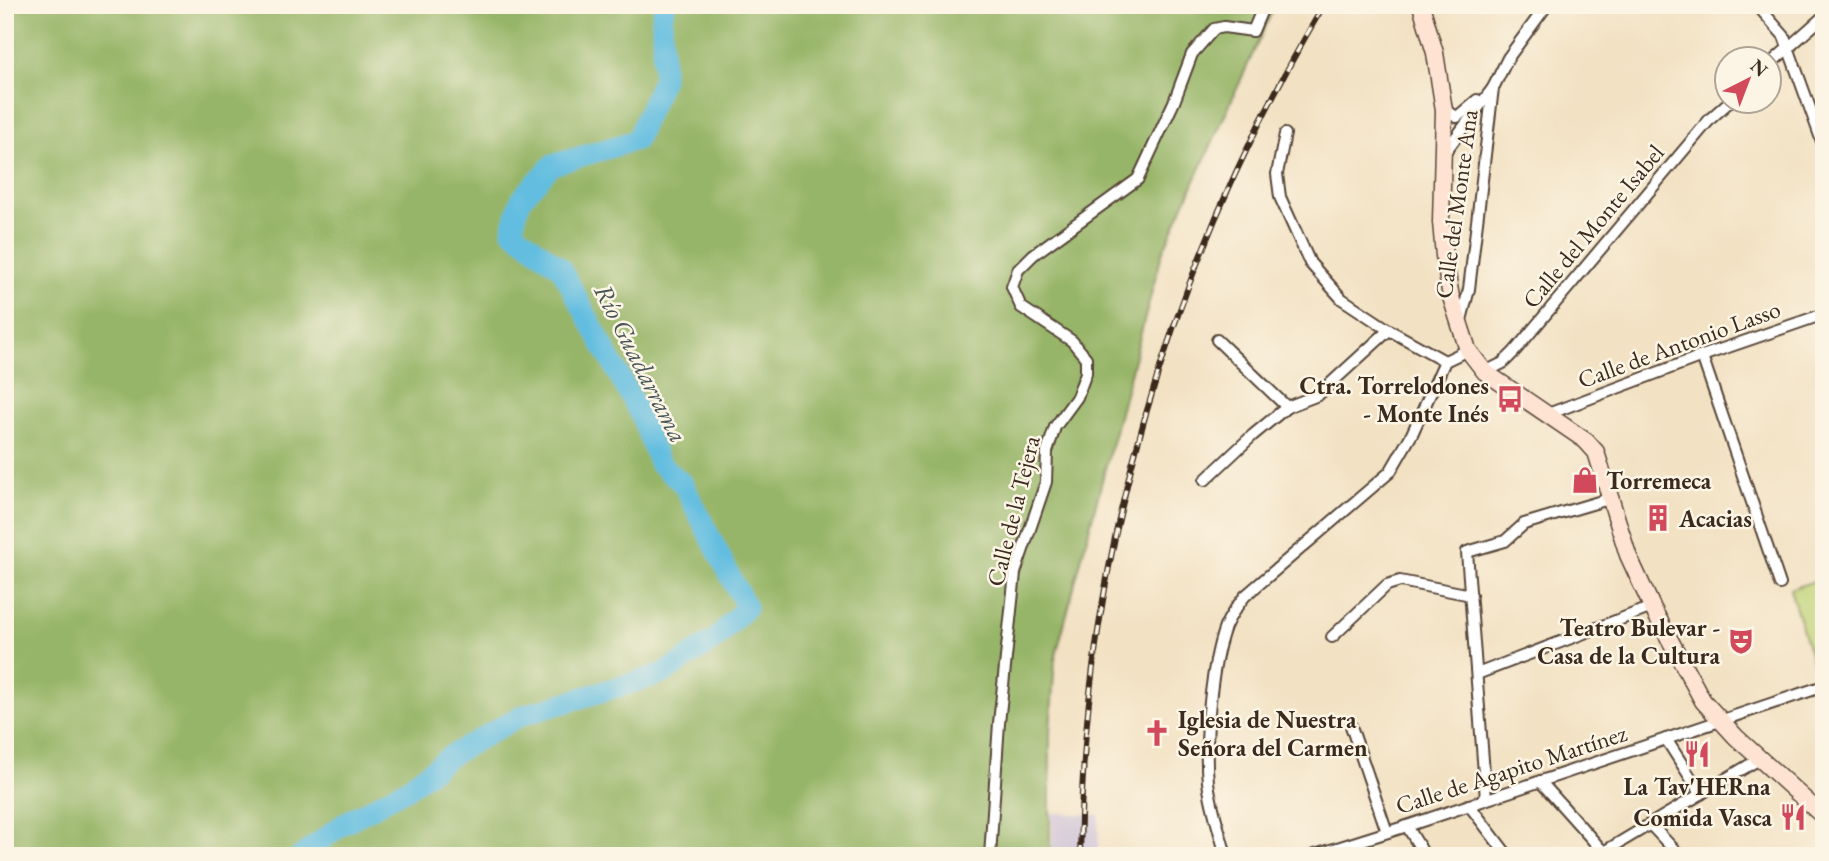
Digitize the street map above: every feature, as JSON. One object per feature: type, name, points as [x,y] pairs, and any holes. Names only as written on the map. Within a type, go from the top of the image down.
[{"type":"main road","points":[[1421,5],[1435,53],[1444,110],[1441,222],[1444,256],[1468,350],[1485,372],[1586,441],[1596,452],[1628,555],[1652,607],[1703,701],[1824,817]]},
{"type":"street","name":"Calle de la Tejera","points":[[990,856],[999,723],[1016,573],[1046,482],[1047,452],[1055,427],[1077,397],[1086,373],[1086,358],[1072,341],[1021,307],[1012,287],[1018,270],[1033,255],[1138,178],[1174,102],[1192,54],[1214,29],[1224,27],[1253,31],[1264,5]]},
{"type":"street","name":"Calle del Monte Ana","points":[[1443,155],[1493,88],[1508,58],[1547,5]]},
{"type":"street","points":[[1757,5],[1784,36],[1824,147]]},
{"type":"street","points":[[1784,50],[1824,16]]},
{"type":"street","name":"Calle del Monte Ana","points":[[1444,110],[1457,117],[1493,88]]},
{"type":"street","name":"Calle del Monte Ana","points":[[1460,327],[1469,289],[1493,88]]},
{"type":"street","name":"Calle del Monte Isabel","points":[[1485,372],[1503,363],[1514,352],[1714,115]]},
{"type":"street","points":[[1285,134],[1277,174],[1280,197],[1310,263],[1342,299],[1389,330],[1445,361]]},
{"type":"street","name":"Calle de Antonio Lasso","points":[[1548,414],[1824,314]]},
{"type":"street","points":[[1205,480],[1287,407],[1318,395],[1389,330]]},
{"type":"street","points":[[1217,340],[1287,407]]},
{"type":"street","points":[[1226,856],[1209,784],[1207,751],[1217,659],[1225,628],[1245,596],[1390,472],[1412,434],[1445,361],[1468,350]]},
{"type":"street","points":[[1702,356],[1780,584]]},
{"type":"street","points":[[1486,799],[1467,552],[1505,541],[1524,524],[1612,498]]},
{"type":"street","points":[[1332,637],[1387,585],[1400,581],[1471,595]]},
{"type":"street","points":[[1477,674],[1652,607]]},
{"type":"street","name":"Calle de Agapito Martínez","points":[[1312,856],[1824,686]]},
{"type":"street","points":[[1351,726],[1387,832]]},
{"type":"street","points":[[1666,739],[1701,794]]},
{"type":"street","points":[[1540,781],[1602,854],[1761,758]]},
{"type":"street","points":[[1469,805],[1508,856]]},
{"type":"street","points":[[1650,824],[1680,856]]},
{"type":"street","points":[[1407,826],[1425,856]]},
{"type":"shaded area","points":[[1052,813],[1099,815],[1098,856],[1052,856]]},
{"type":"green space","points":[[5,5],[1275,5],[1162,253],[1055,659],[1050,731],[1050,856],[5,856]]},
{"type":"green space","points":[[1824,578],[1824,667],[1815,670],[1790,589]]},
{"type":"waterway","name":"Río Guadarrama","points":[[301,856],[343,824],[409,787],[450,756],[520,716],[665,673],[716,639],[746,607],[683,484],[659,463],[641,416],[561,268],[512,230],[521,199],[552,165],[636,140],[663,78],[662,17],[665,5]]},
{"type":"railway","points":[[1080,856],[1085,744],[1098,633],[1118,523],[1146,414],[1180,308],[1222,204],[1270,103],[1324,5]]},
{"type":"place","name":"Ctra. Torrelodones - Monte Inés","points":[[1510,399]]},
{"type":"place","name":"Torremeca","points":[[1585,480]]},
{"type":"place","name":"Acacias","points":[[1658,518]]},
{"type":"place","name":"Teatro Bulevar - Casa de la Cultura","points":[[1741,641]]},
{"type":"place","name":"Iglesia de Nuestra Señora del Carmen","points":[[1157,733]]},
{"type":"place","name":"La Tav'HERna","points":[[1697,754]]},
{"type":"place","name":"Comida Vasca","points":[[1793,817]]}]
